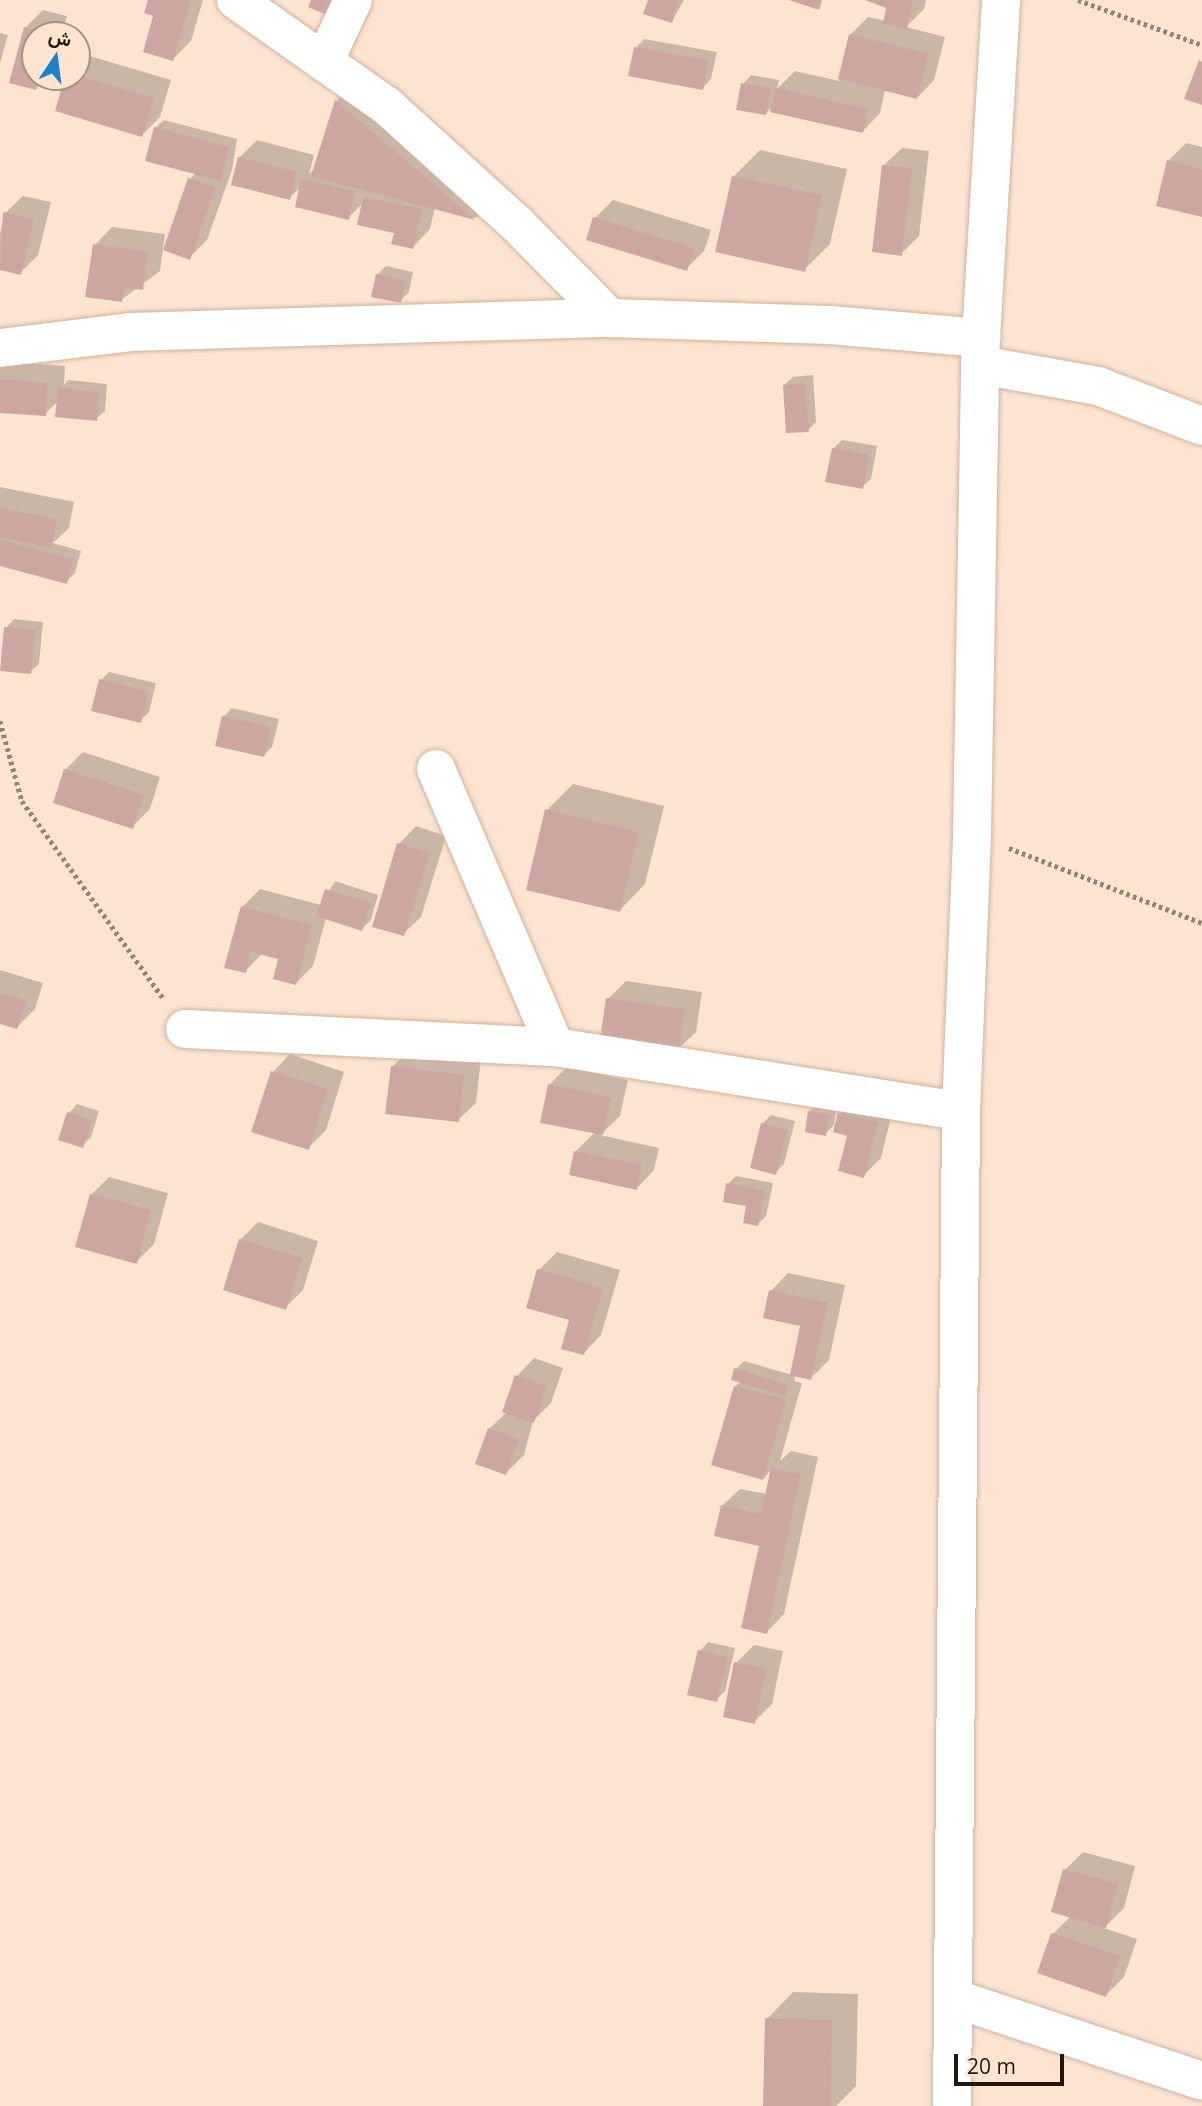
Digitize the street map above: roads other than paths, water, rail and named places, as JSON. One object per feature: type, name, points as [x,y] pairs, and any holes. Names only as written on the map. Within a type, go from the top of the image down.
[{"type":"main road","points":[[236,0],[388,107],[516,223],[610,318]]},
{"type":"main road","points":[[324,62],[353,0]]},
{"type":"main road","points":[[952,2106],[961,1111],[972,834],[980,352],[1001,0]]},
{"type":"main road","points":[[0,348],[130,332],[610,318],[830,325],[980,352],[1098,386],[1202,426]]},
{"type":"main road","points":[[436,769],[555,1047]]},
{"type":"main road","points":[[185,1029],[555,1047],[961,1111]]},
{"type":"main road","points":[[953,1998],[1202,2081]]}]
